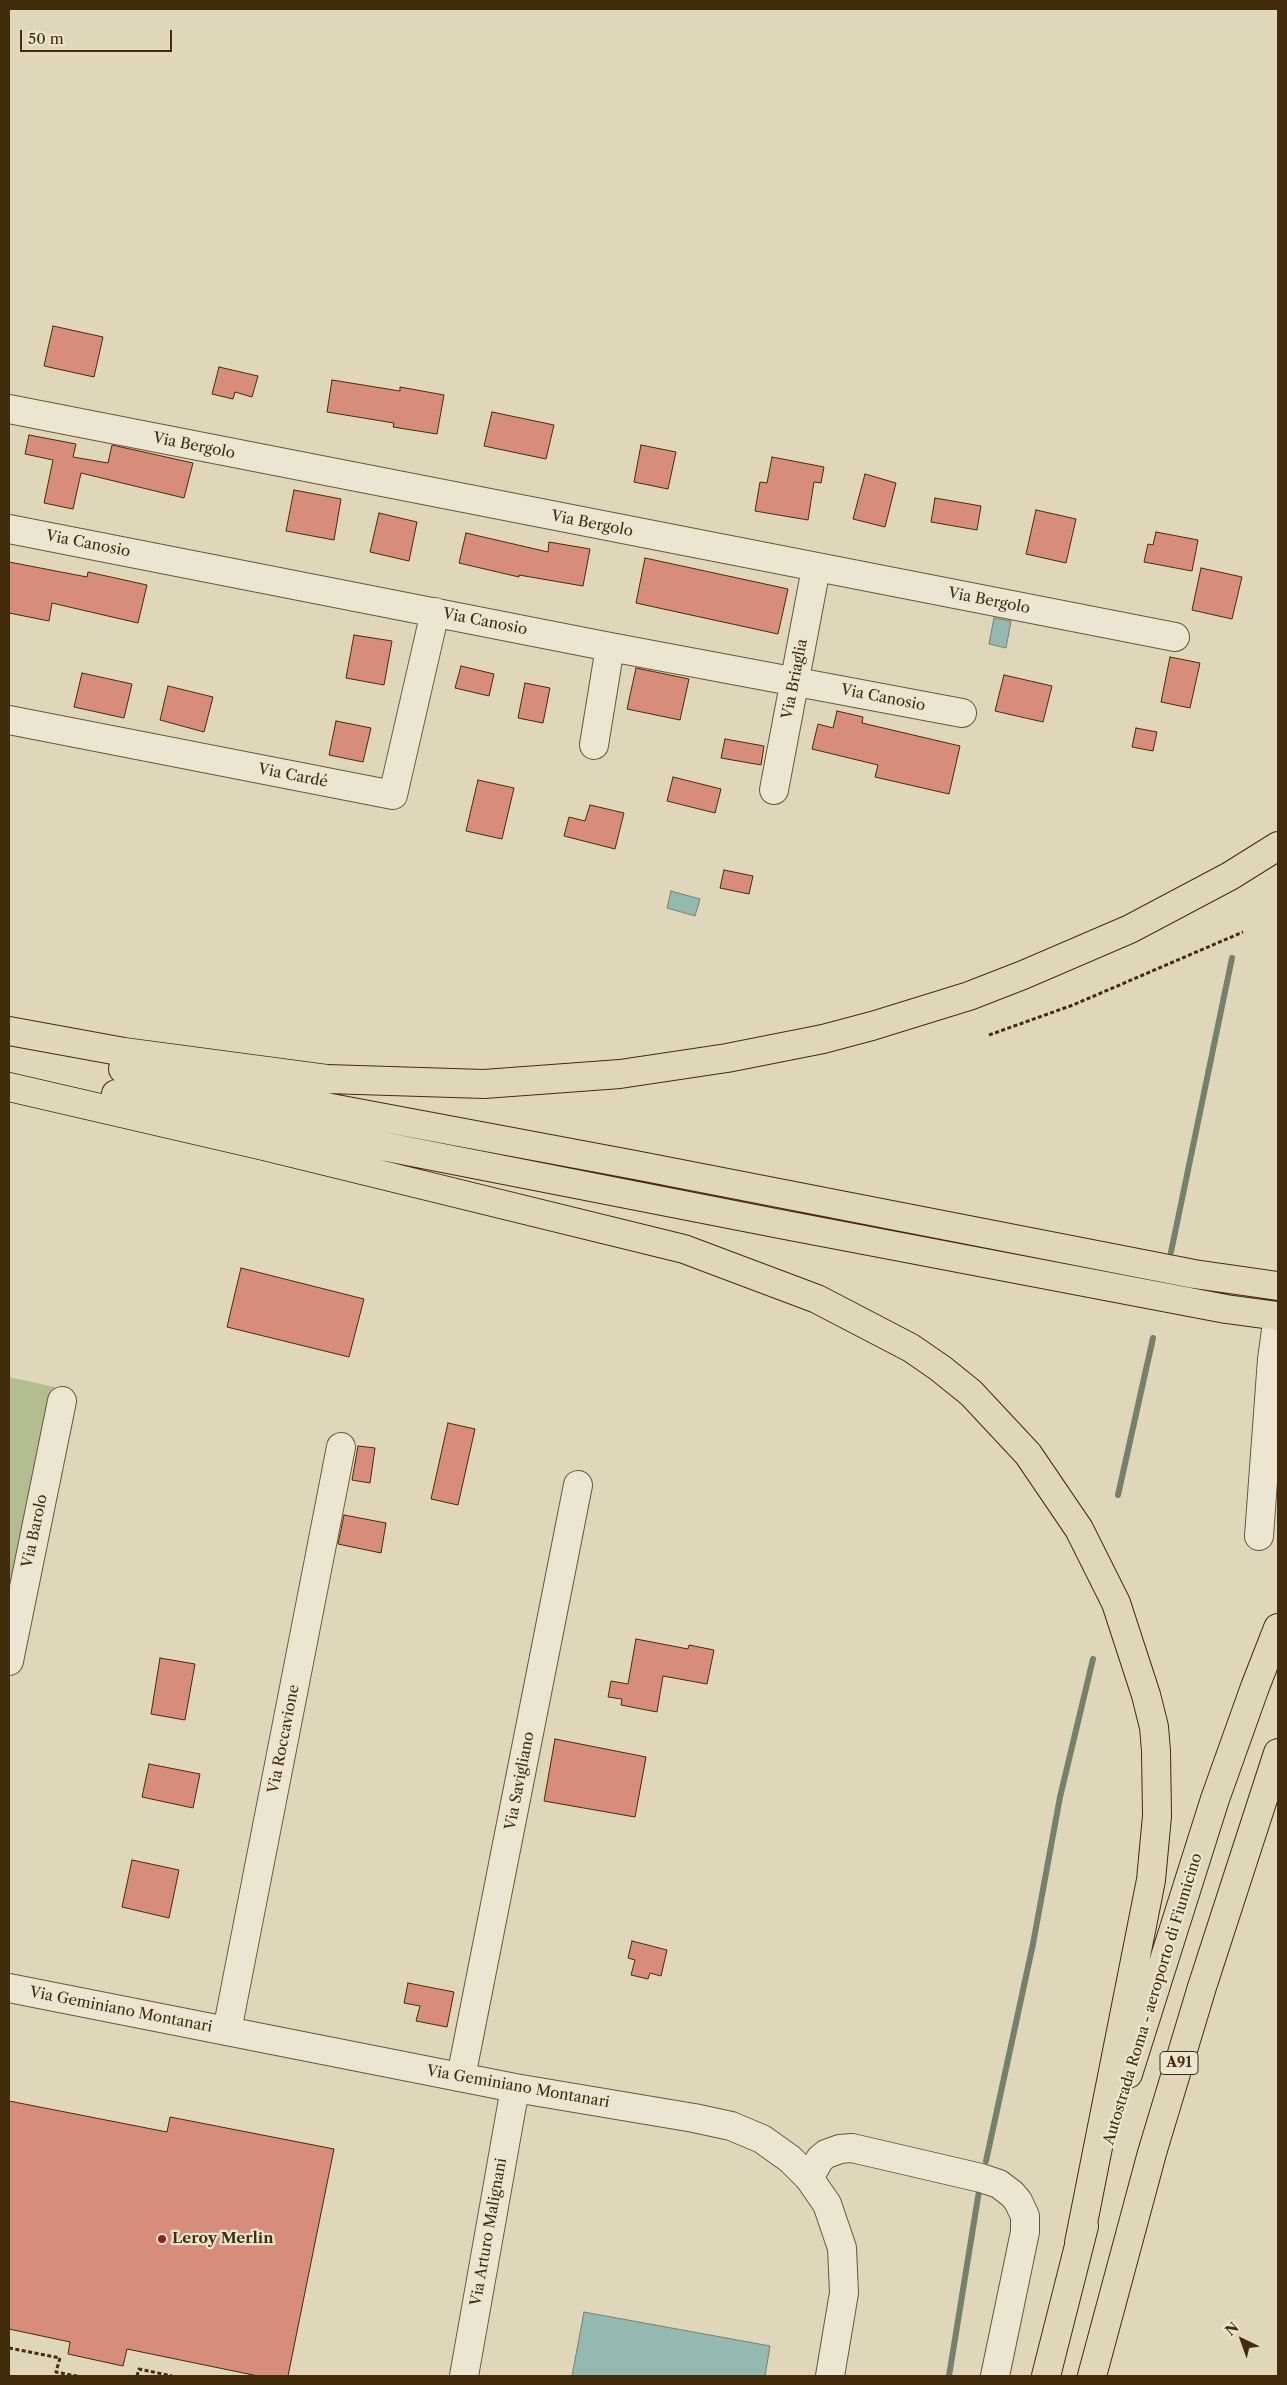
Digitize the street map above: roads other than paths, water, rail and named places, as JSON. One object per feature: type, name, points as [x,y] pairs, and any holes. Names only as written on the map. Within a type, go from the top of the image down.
[{"type":"highway","points":[[9,1030],[124,1052],[327,1080],[484,1084],[620,1074],[649,1070],[727,1058],[823,1039],[969,996],[1024,975],[1130,928],[1230,876],[1278,846]]},
{"type":"highway","points":[[9,1044],[82,1061],[1194,1274],[1278,1286]]},
{"type":"highway","points":[[9,1074],[629,1195],[1196,1303],[1278,1316]]},
{"type":"highway","points":[[9,1087],[264,1146],[694,1252],[817,1299],[911,1348],[971,1393],[1022,1448],[1058,1496],[1079,1529],[1116,1603],[1146,1694],[1156,1751],[1157,1816],[1151,1880],[1079,2243]]},
{"type":"highway","name":"Autostrada Roma - aeroporto di Fiumicino","points":[[1046,2376],[1079,2243],[1128,2074],[1215,1799],[1278,1628]]},
{"type":"highway","name":"A91","points":[[1092,2376],[1155,2144],[1205,1978],[1278,1753]]},
{"type":"street","name":"Via Bergolo","points":[[9,409],[1175,637]]},
{"type":"street","name":"Via Canosio","points":[[9,529],[610,647],[962,713]]},
{"type":"street","name":"Via Briaglia","points":[[774,790],[816,568]]},
{"type":"street","name":"Via Cardé","points":[[9,720],[393,795],[435,612]]},
{"type":"street","points":[[594,746],[610,647]]},
{"type":"street","points":[[1259,1536],[1272,1359],[1278,1316]]},
{"type":"street","name":"Via Barolo","points":[[9,1660],[62,1401]]},
{"type":"street","name":"Via Roccavione","points":[[227,2031],[341,1447]]},
{"type":"street","name":"Via Savigliano","points":[[462,2077],[578,1485]]},
{"type":"street","name":"Via Geminiano Montanari","points":[[9,1988],[516,2088],[731,2126],[762,2139],[790,2159],[809,2178],[827,2204],[842,2248],[845,2267],[844,2293],[830,2376]]},
{"type":"street","name":"Via Arturo Malignani","points":[[464,2376],[516,2088]]},
{"type":"street","points":[[809,2178],[820,2159],[826,2154],[840,2149],[852,2148],[990,2180],[1006,2188],[1012,2194],[1022,2209],[1025,2232],[996,2376]]},
{"type":"water","points":[[994,618],[1011,621],[1006,648],[989,644]]},
{"type":"water","points":[[671,891],[700,899],[695,916],[667,908]]},
{"type":"water","points":[[584,2312],[770,2346],[765,2376],[572,2376]]},
{"type":"waterway","points":[[1171,1252],[1232,958]]},
{"type":"waterway","points":[[1118,1495],[1153,1338]]},
{"type":"waterway","points":[[986,2161],[1033,1944],[1060,1797],[1093,1659]]},
{"type":"waterway","points":[[949,2376],[979,2191]]},
{"type":"place","name":"Leroy Merlin","points":[[162,2239]]}]
